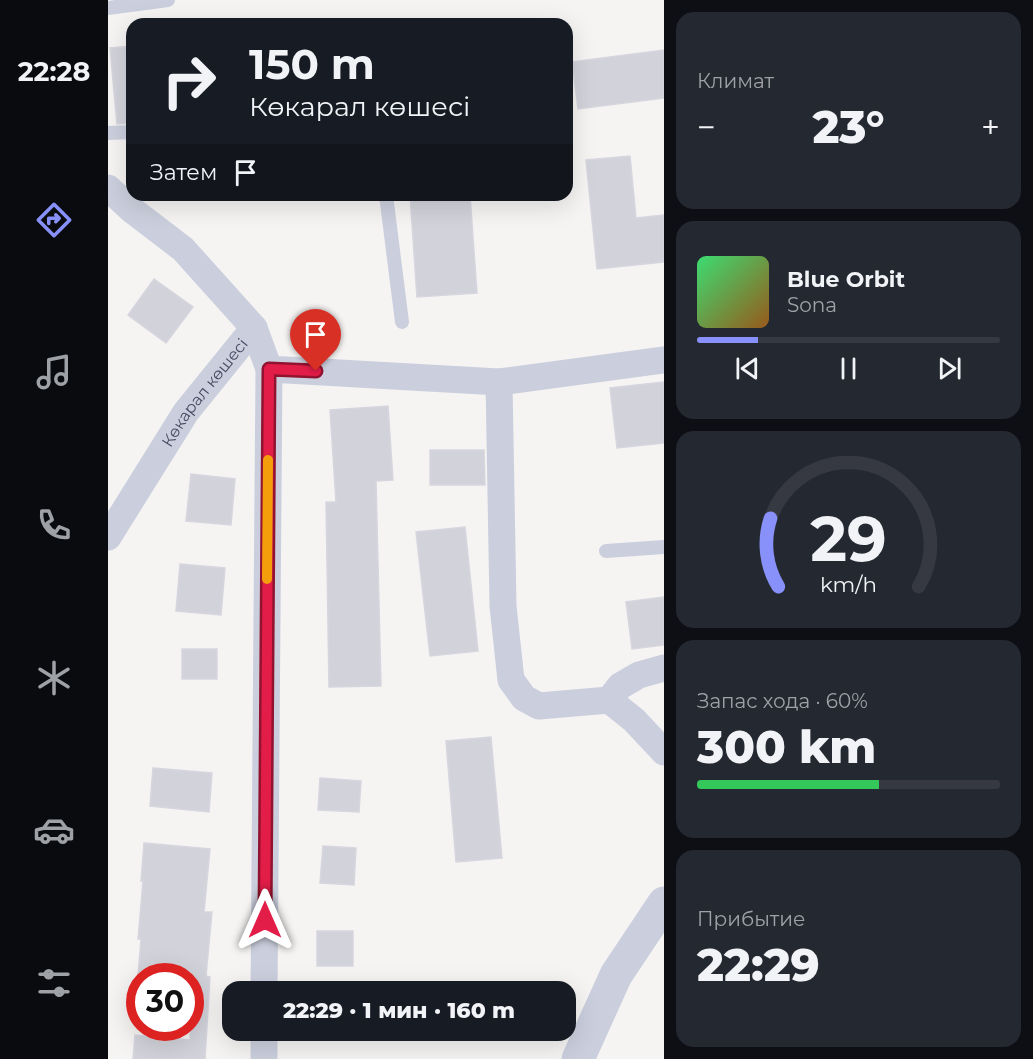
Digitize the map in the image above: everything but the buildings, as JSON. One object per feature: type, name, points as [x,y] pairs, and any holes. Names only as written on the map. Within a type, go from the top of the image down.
[{"type":"street","points":[[108,188],[132,210],[183,249],[254,328]]},
{"type":"street","name":"Көкарал көшесі","points":[[254,328],[269,369]]},
{"type":"street","name":"Көкарал көшесі","points":[[108,537],[186,412],[254,328]]},
{"type":"street","points":[[264,981],[269,369],[499,382],[664,360]]},
{"type":"street","points":[[499,382],[503,606],[511,680],[524,698],[539,706],[609,700],[634,720],[664,752]]},
{"type":"street","points":[[609,700],[620,686],[639,675],[664,668]]},
{"type":"street","points":[[578,1059],[616,975],[664,903]]},
{"type":"street","points":[[264,1041],[264,1059]]},
{"type":"lane","points":[[108,8],[168,0]]},
{"type":"lane","points":[[108,134],[126,132]]},
{"type":"lane","points":[[387,201],[402,322]]},
{"type":"lane","points":[[606,552],[664,548]]},
{"type":"slow traffic","points":[[267,579],[268,460]]},
{"type":"route","points":[[265,920],[269,369],[316,371]]}]
